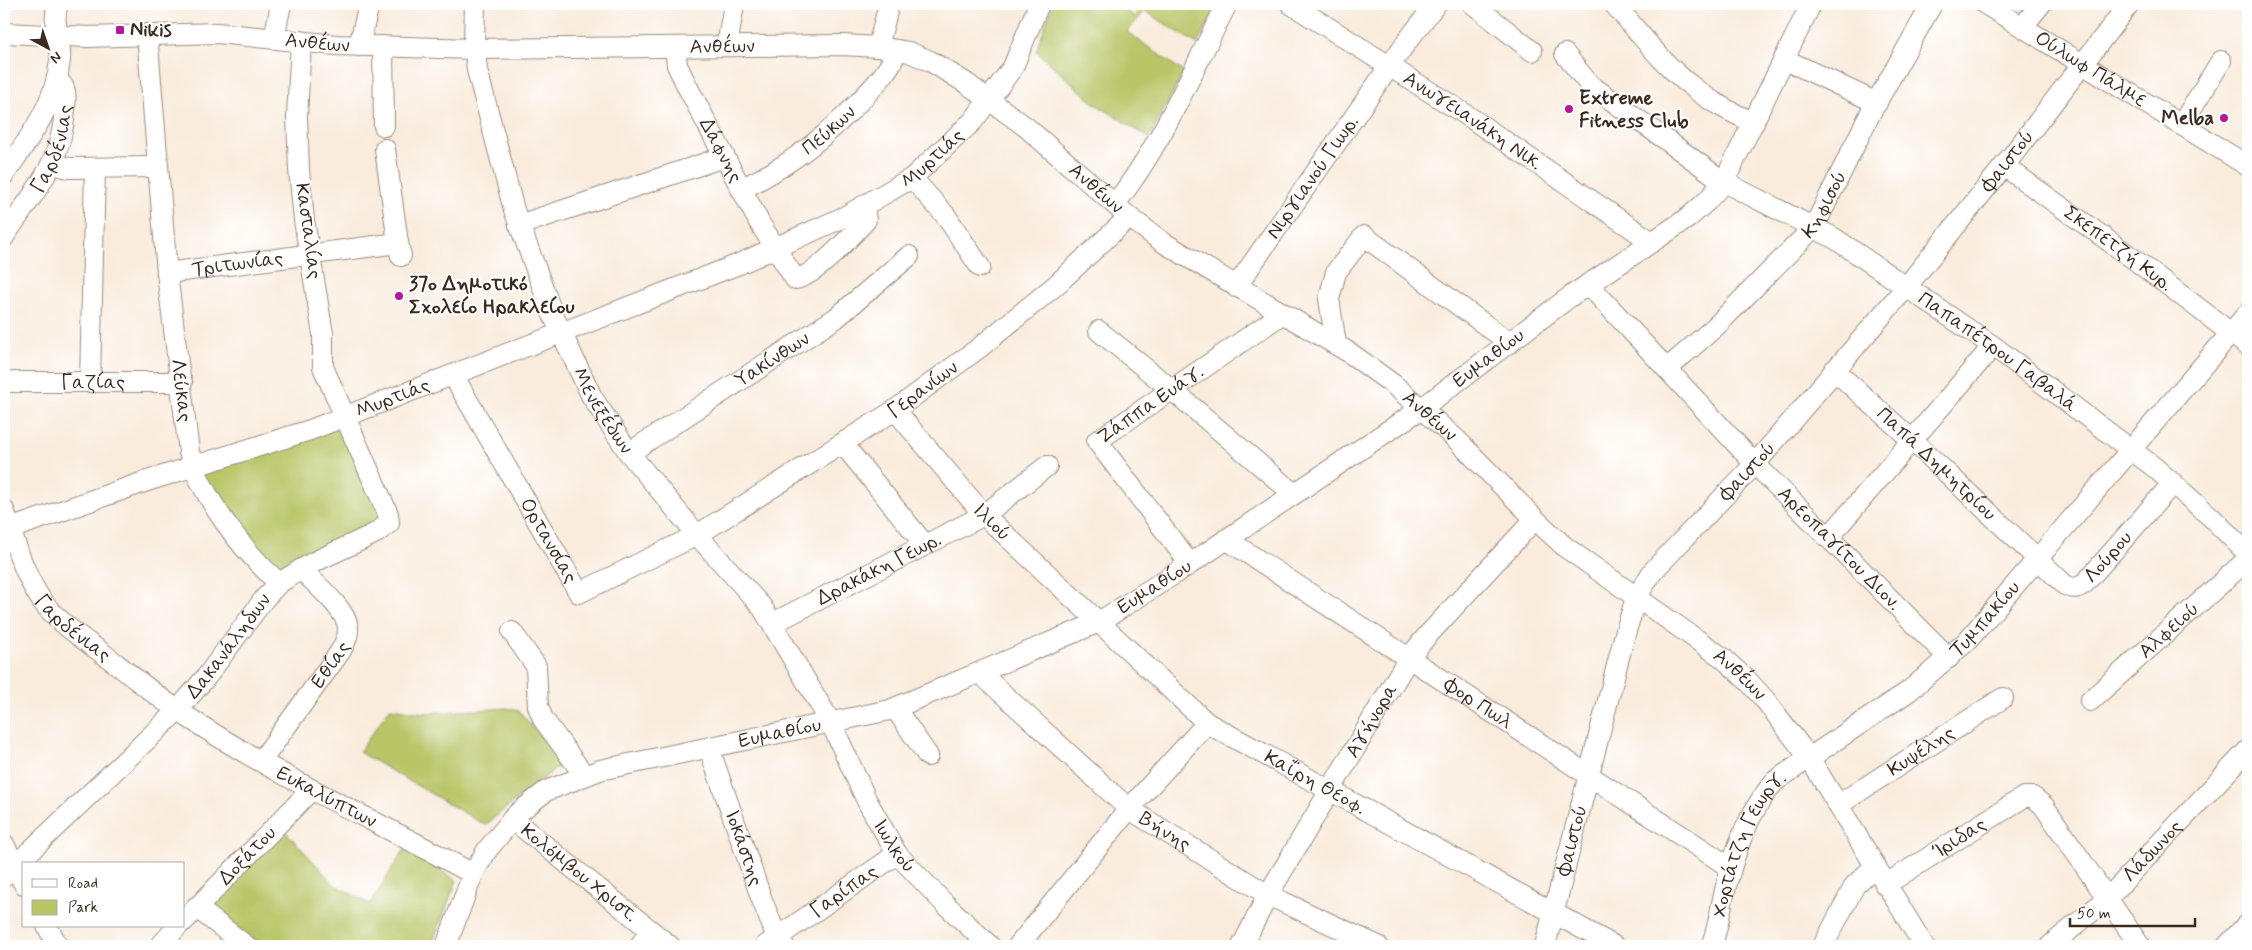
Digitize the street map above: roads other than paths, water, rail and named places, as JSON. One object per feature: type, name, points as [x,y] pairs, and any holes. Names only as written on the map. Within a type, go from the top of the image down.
[{"type":"street","points":[[4,175],[44,115],[57,81],[60,53],[54,19],[58,4]]},
{"type":"street","points":[[274,38],[281,4]]},
{"type":"street","points":[[360,46],[369,4]]},
{"type":"street","name":"Μενεξέδων","points":[[475,4],[474,49],[482,91],[518,225],[560,332],[592,397],[629,453],[697,535],[762,607],[830,722]]},
{"type":"street","points":[[727,46],[734,4]]},
{"type":"street","points":[[878,47],[889,4]]},
{"type":"street","name":"Μυρτιάς","points":[[6,523],[284,439],[775,248],[864,207],[912,178],[952,142],[990,100],[1013,67],[1039,4]]},
{"type":"street","name":"Γερανίων","points":[[697,535],[895,410],[979,348],[1056,285],[1122,211],[1132,183],[1158,138],[1226,4]]},
{"type":"street","name":"Ανωγειανάκη Νικ.","points":[[1291,4],[1465,114],[1652,242]]},
{"type":"street","name":"Νιργιανού Γιωρ.","points":[[1236,287],[1436,4]]},
{"type":"street","points":[[1472,4],[1532,50]]},
{"type":"street","points":[[1614,4],[1666,63],[1693,88],[1716,103],[1754,123]]},
{"type":"street","name":"Ευμαθίου","points":[[446,946],[474,874],[487,850],[512,819],[546,791],[584,775],[830,722],[861,718],[895,708],[1099,622],[1190,564],[1422,408],[1588,284],[1698,210],[1724,182],[1811,4]]},
{"type":"street","name":"Κηφισού","points":[[1667,369],[1716,326],[1814,227],[1877,103],[1932,4]]},
{"type":"street","name":"Ούλωφ Πάλμε","points":[[1985,4],[2024,26],[2248,166]]},
{"type":"street","points":[[2024,26],[2041,4]]},
{"type":"street","name":"Φαιστού","points":[[1545,946],[1625,634],[1636,598],[1660,563],[1754,464],[1907,286],[2004,166],[2129,4]]},
{"type":"street","name":"Ανθέων","points":[[4,33],[58,36],[200,33],[360,46],[474,49],[809,45],[878,47],[898,50],[930,61],[990,100],[1055,151],[1122,211],[1183,256],[1336,344],[1372,368],[1422,408],[1535,519],[1571,551],[1723,658],[1750,682],[1780,718],[1810,759],[1874,867],[1924,946]]},
{"type":"street","name":"Λεύκας","points":[[147,34],[168,273],[182,382],[186,437],[193,466],[228,524],[252,556],[279,583]]},
{"type":"street","name":"Κασταλίας","points":[[301,41],[297,117],[299,170],[323,334],[323,367],[345,416]]},
{"type":"street","points":[[383,46],[384,126]]},
{"type":"street","name":"Δάφνης","points":[[675,47],[681,74],[741,189],[775,248]]},
{"type":"street","name":"Πεύκων","points":[[741,189],[787,165],[828,133],[876,84],[889,67],[898,50]]},
{"type":"street","name":"Παπαπέτρου Γαβαλά","points":[[1565,54],[1589,84],[1724,182],[1814,227],[1907,286],[1994,346],[2132,449],[2173,483],[2248,554]]},
{"type":"street","points":[[1784,59],[1877,103]]},
{"type":"street","points":[[2181,125],[2221,61]]},
{"type":"street","name":"Γαρδένιας","points":[[4,237],[53,164],[62,134],[66,99],[63,86],[57,81]]},
{"type":"street","name":"Τριτωνίας","points":[[168,273],[311,254],[400,249],[385,149]]},
{"type":"street","points":[[518,225],[724,157]]},
{"type":"street","points":[[53,164],[69,168],[158,167]]},
{"type":"street","name":"Σκεπετζή Κυρ.","points":[[2004,166],[2131,257],[2248,346]]},
{"type":"street","points":[[90,382],[95,168]]},
{"type":"street","points":[[912,178],[946,216],[980,267]]},
{"type":"street","points":[[775,248],[795,279],[803,277],[823,262],[860,227],[867,217],[864,207]]},
{"type":"street","points":[[1336,344],[1329,299],[1336,272],[1364,236],[1510,343]]},
{"type":"street","name":"Υακίνθων","points":[[629,453],[836,318],[910,256]]},
{"type":"street","name":"Αρεοπαγίτου Διον.","points":[[1588,284],[1754,464],[1949,658]]},
{"type":"street","name":"Τυμπακίου","points":[[1810,759],[1880,712],[1949,658],[1984,622],[2248,313]]},
{"type":"street","name":"Ζάππα Ευάγ.","points":[[1190,564],[1097,441],[1282,314]]},
{"type":"street","points":[[1099,331],[1171,389],[1294,494]]},
{"type":"street","points":[[1828,538],[1994,346]]},
{"type":"street","name":"Παπά Δημητρίου","points":[[1834,370],[1912,440],[2037,558]]},
{"type":"street","name":"Ορτανσίας","points":[[453,374],[579,593],[697,535]]},
{"type":"street","name":"Γαζίας","points":[[4,382],[182,382]]},
{"type":"street","name":"Ιλιού","points":[[895,410],[984,515],[1099,622]]},
{"type":"street","name":"Δακανάληδων","points":[[9,871],[180,712],[264,599],[279,583],[301,569],[376,533],[389,523],[388,514],[345,416]]},
{"type":"street","points":[[843,444],[925,545]]},
{"type":"street","name":"Δρακάκη Γεωρ.","points":[[773,623],[984,515],[1048,466]]},
{"type":"street","name":"Λούρου","points":[[2037,558],[2065,586],[2072,589],[2079,588],[2173,483]]},
{"type":"street","name":"Αγήνορα","points":[[1242,946],[1268,895],[1332,791],[1408,659],[1535,519]]},
{"type":"street","name":"Γαρδένιας","points":[[6,523],[33,585],[47,607],[84,639],[180,712]]},
{"type":"street","name":"Φορ Πωλ","points":[[1226,539],[1408,659],[1590,774],[1730,868]]},
{"type":"street","name":"Αλφειού","points":[[2090,701],[2248,559]]},
{"type":"street","name":"Εθίας","points":[[261,761],[340,652],[348,633],[348,626],[342,613],[301,569]]},
{"type":"street","name":"Καΐρη Θεοφ.","points":[[1099,622],[1207,723],[1614,946]]},
{"type":"street","points":[[512,632],[536,666],[538,706],[543,719],[584,775]]},
{"type":"street","name":"Βήνης","points":[[980,673],[1129,809],[1268,895],[1378,946]]},
{"type":"street","name":"Κυψέλης","points":[[1838,805],[2003,698]]},
{"type":"street","points":[[895,708],[928,756]]},
{"type":"street","name":"Ευκαλύπτων","points":[[180,712],[311,790],[398,833],[474,874]]},
{"type":"street","name":"Ιωλκού","points":[[830,722],[867,801],[897,854],[949,908],[990,946]]},
{"type":"street","points":[[1018,946],[1129,809],[1207,723]]},
{"type":"street","name":"Ιοκάστης","points":[[709,748],[776,943]]},
{"type":"street","name":"Λάδωνος","points":[[2050,946],[2108,898],[2248,750]]},
{"type":"street","name":"Χορτάτζη Γεωργ.","points":[[1711,946],[1730,868],[1753,811],[1763,794],[1774,781],[1810,759]]},
{"type":"street","name":"Δοξάτου","points":[[190,914],[311,790]]},
{"type":"street","name":"Ίριδας","points":[[1885,885],[2024,797],[2033,797],[2043,805],[2108,898]]},
{"type":"street","name":"Κολόμβου Χριστ.","points":[[512,819],[645,938],[670,946]]},
{"type":"street","points":[[4,844],[9,871],[22,882]]},
{"type":"street","name":"Γαρίπας","points":[[776,943],[897,854]]},
{"type":"street","points":[[1823,946],[1855,885],[1874,867]]},
{"type":"street","points":[[2108,898],[2140,946]]},
{"type":"street","points":[[190,914],[246,946]]},
{"type":"street","points":[[2227,946],[2248,923]]},
{"type":"street","points":[[48,928],[58,946]]},
{"type":"street","points":[[160,946],[176,928]]},
{"type":"place","name":"Nikis","points":[[120,30]]},
{"type":"place","name":"Extreme Fitness Club","points":[[1569,109]]},
{"type":"place","name":"Melba","points":[[2224,118]]},
{"type":"place","name":"37ο Δημοτικό Σχολείο Ηρακλείου","points":[[399,296]]}]
